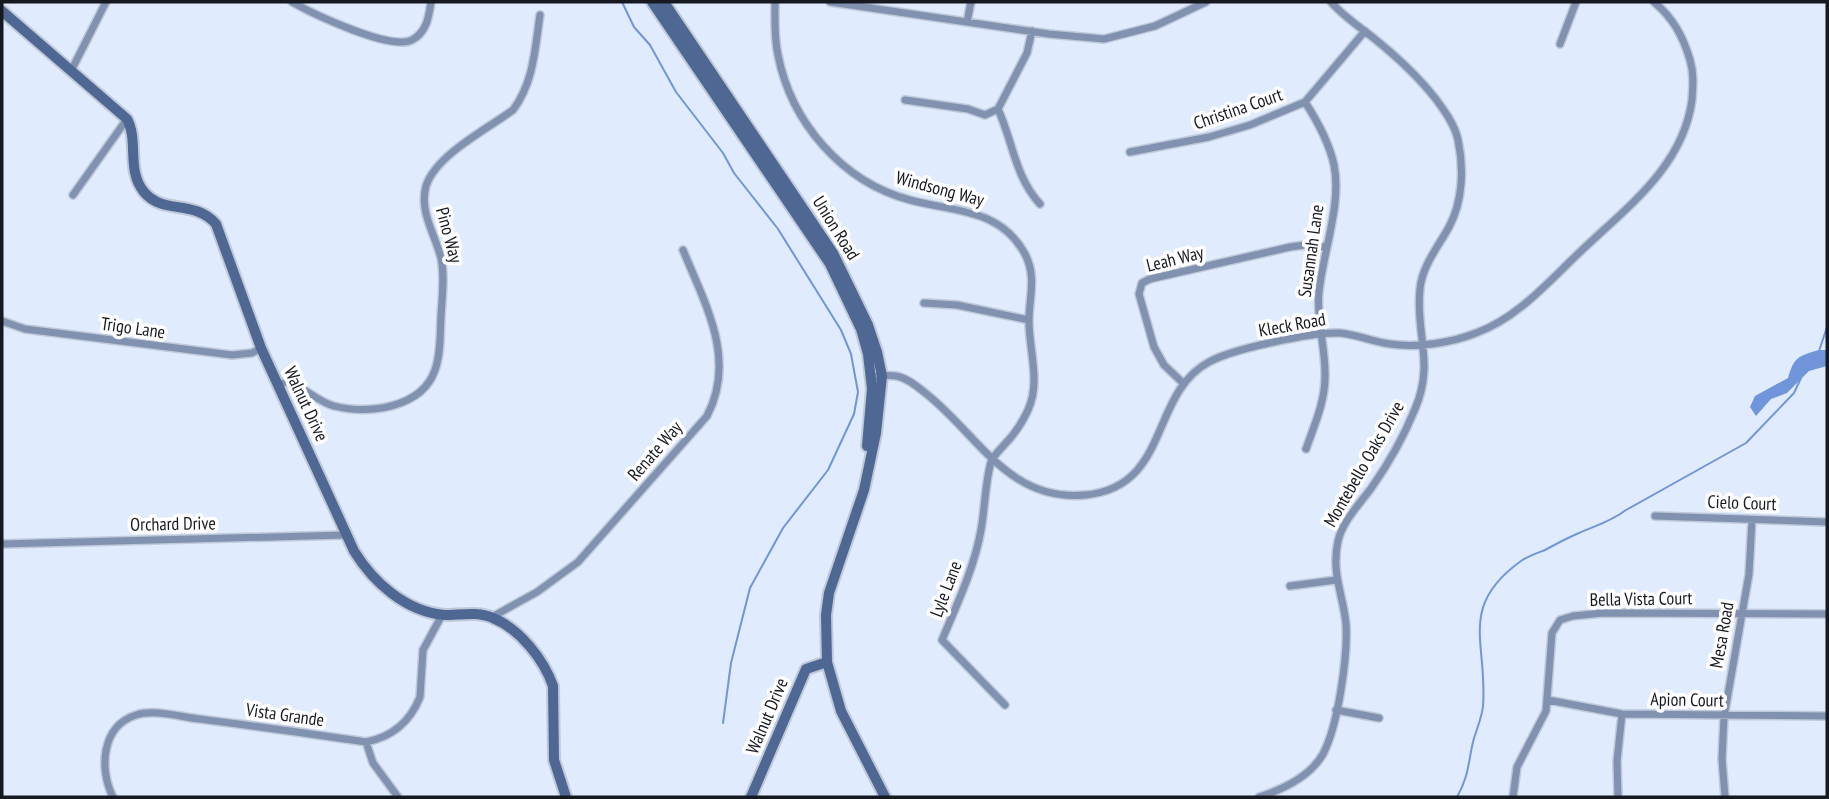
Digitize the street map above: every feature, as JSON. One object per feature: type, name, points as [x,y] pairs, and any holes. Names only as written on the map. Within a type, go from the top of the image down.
[{"type":"street","points":[[72,69],[106,2]]},
{"type":"street","points":[[292,2],[376,38],[399,43],[413,40],[424,29],[431,2]]},
{"type":"street","name":"Windsong Way","points":[[775,2],[775,33],[782,74],[803,120],[819,142],[845,168],[889,193],[929,205],[980,214],[1004,228],[1018,242],[1029,263],[1033,279],[1029,320],[1035,378],[1033,396],[1017,430],[992,460]]},
{"type":"street","points":[[830,2],[865,4],[967,22],[1104,39],[1155,26],[1200,3]]},
{"type":"street","points":[[967,22],[971,2]]},
{"type":"street","name":"Montebello Oaks Drive","points":[[1259,797],[1301,779],[1322,755],[1333,730],[1346,644],[1346,622],[1336,580],[1339,539],[1349,518],[1386,465],[1422,391],[1426,366],[1419,307],[1420,286],[1426,265],[1450,225],[1460,196],[1462,163],[1458,135],[1444,110],[1422,82],[1396,56],[1331,2]]},
{"type":"street","points":[[1560,44],[1576,2]]},
{"type":"street","name":"Kleck Road","points":[[876,377],[903,377],[913,383],[956,420],[992,460],[1030,486],[1054,494],[1089,495],[1118,486],[1129,479],[1149,456],[1182,383],[1208,362],[1246,349],[1321,334],[1342,333],[1390,344],[1424,344],[1454,340],[1477,333],[1507,318],[1628,206],[1658,177],[1680,144],[1690,116],[1692,68],[1683,36],[1664,10],[1654,2]]},
{"type":"street","name":"Union Road","points":[[663,4],[833,253],[868,326],[877,352],[876,433],[870,470],[829,593],[826,615],[827,662],[834,692],[846,723],[885,797]]},
{"type":"street","points":[[2,11],[127,119],[73,195]]},
{"type":"street","name":"Pino Way","points":[[277,385],[287,382],[316,399],[335,406],[368,409],[405,401],[428,384],[438,357],[443,286],[441,261],[424,206],[426,186],[439,165],[513,110],[521,99],[531,73],[540,15]]},
{"type":"street","points":[[905,100],[968,109],[985,115],[998,109],[1027,53],[1032,31]]},
{"type":"street","name":"Christina Court","points":[[1130,152],[1209,137],[1263,121],[1305,102],[1365,31]]},
{"type":"street","name":"Susannah Lane","points":[[1305,102],[1322,131],[1334,166],[1336,186],[1319,295],[1325,377],[1323,399],[1306,449]]},
{"type":"street","points":[[998,109],[1012,143],[1023,182],[1040,204]]},
{"type":"street","name":"Walnut Drive","points":[[127,119],[132,135],[133,167],[144,192],[166,206],[195,209],[207,214],[216,225],[261,348],[361,563],[386,591],[421,609],[442,615],[492,617]]},
{"type":"street","name":"Leah Way","points":[[1182,383],[1164,365],[1154,347],[1139,293],[1142,284],[1150,279],[1290,247],[1326,247]]},
{"type":"street","name":"Renate Way","points":[[492,617],[537,592],[578,562],[706,416],[714,402],[720,362],[716,330],[683,250]]},
{"type":"street","points":[[924,303],[957,305],[1029,320]]},
{"type":"street","name":"Trigo Lane","points":[[2,321],[25,329],[232,355],[252,353],[261,348]]},
{"type":"street","name":"Lyle Lane","points":[[992,460],[981,531],[972,567],[942,640],[1005,705]]},
{"type":"street","name":"Cielo Court","points":[[1655,516],[1827,522]]},
{"type":"street","name":"Mesa Road","points":[[1725,797],[1722,759],[1724,717],[1749,574],[1752,520]]},
{"type":"street","name":"Orchard Drive","points":[[2,544],[346,535]]},
{"type":"street","points":[[1290,586],[1336,580]]},
{"type":"street","name":"Bella Vista Court","points":[[1513,797],[1517,767],[1546,711],[1552,633],[1560,620],[1603,613],[1827,614]]},
{"type":"street","points":[[398,797],[373,763],[366,742],[398,729],[412,713],[420,697],[423,650],[442,615]]},
{"type":"street","points":[[492,617],[507,625],[532,649],[550,676],[553,686],[554,760],[566,797]]},
{"type":"street","name":"Walnut Drive","points":[[751,797],[806,669],[827,662]]},
{"type":"street","name":"Apion Court","points":[[1548,700],[1622,714],[1827,716]]},
{"type":"street","points":[[1336,710],[1379,718]]},
{"type":"street","points":[[1618,797],[1622,714]]},
{"type":"street","name":"Vista Grande","points":[[113,797],[103,767],[105,752],[120,724],[136,715],[183,717],[366,742]]},
{"type":"water","points":[[1819,350],[1827,350],[1827,366],[1809,371],[1787,393],[1771,399],[1756,416],[1750,407],[1755,396],[1788,378],[1798,358]]},
{"type":"waterway","points":[[622,2],[634,27],[650,45],[676,92],[778,229],[841,330],[851,354],[858,392],[854,414],[828,470],[783,528],[750,588],[731,663],[723,723]]},
{"type":"waterway","points":[[1819,351],[1827,327]]},
{"type":"waterway","points":[[1457,797],[1466,776],[1482,710],[1482,610],[1489,594],[1501,578],[1521,561],[1614,518],[1746,443],[1794,393],[1801,378]]}]
